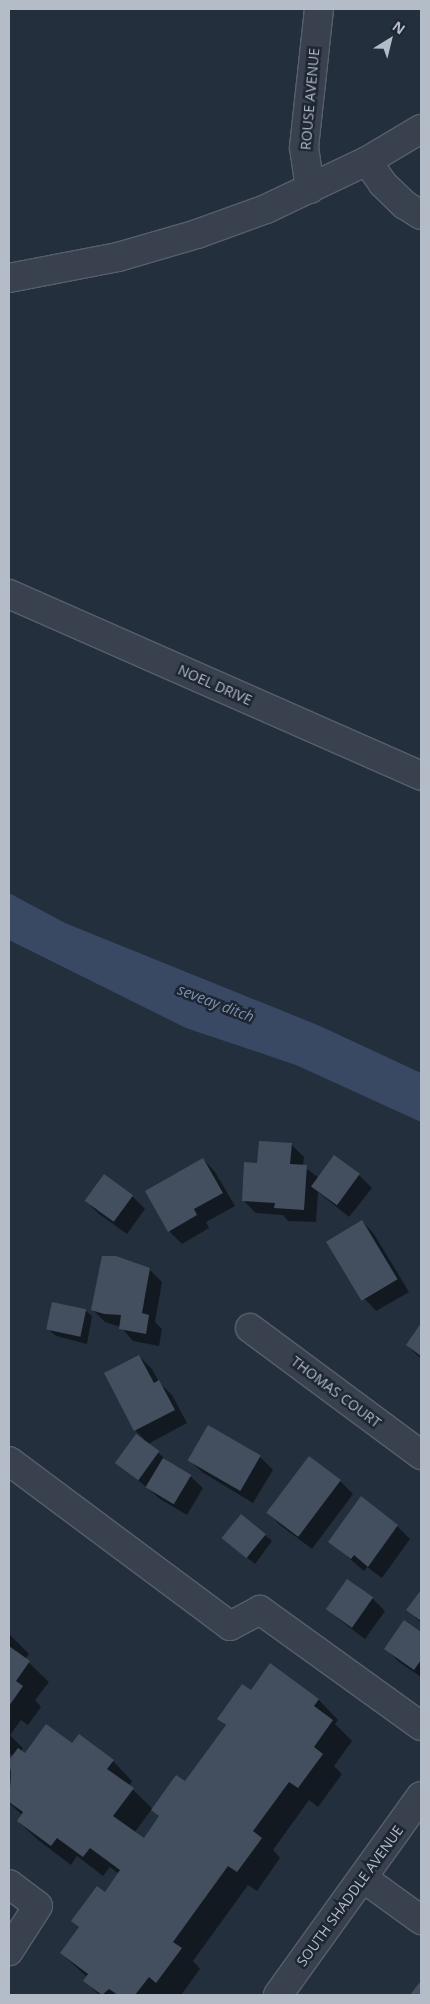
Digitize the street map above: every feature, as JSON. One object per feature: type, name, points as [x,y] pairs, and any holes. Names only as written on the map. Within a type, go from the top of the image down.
[{"type":"street","name":"ROUSE AVENUE","points":[[310,189],[304,147],[318,9]]},
{"type":"street","points":[[9,278],[118,257],[188,237],[266,210],[367,161],[421,129]]},
{"type":"street","points":[[367,161],[383,184],[405,205],[421,215]]},
{"type":"street","name":"NOEL DRIVE","points":[[9,594],[421,776]]},
{"type":"street","name":"THOMAS COURT","points":[[250,1328],[421,1455]]},
{"type":"street","points":[[9,1461],[230,1626],[260,1610],[421,1726]]},
{"type":"street","name":"SOUTH SHADDLE AVENUE","points":[[278,1995],[421,1796]]},
{"type":"street","points":[[362,1878],[421,1920]]},
{"type":"street","points":[[9,1884],[38,1906],[9,1951]]},
{"type":"water","name":"seveay ditch","points":[[9,893],[65,923],[320,1026],[421,1073],[421,1122],[296,1065],[186,1028],[9,940]]},
{"type":"building","points":[[259,1141],[292,1143],[290,1164],[307,1165],[304,1210],[274,1208],[275,1203],[242,1201],[244,1162],[257,1163]]},
{"type":"building","points":[[334,1155],[360,1174],[337,1205],[311,1187]]},
{"type":"building","points":[[203,1158],[223,1193],[194,1209],[197,1215],[168,1232],[145,1191]]},
{"type":"building","points":[[104,1174],[133,1195],[114,1222],[85,1201]]},
{"type":"building","points":[[362,1220],[398,1279],[362,1301],[326,1242]]},
{"type":"building","points":[[102,1256],[116,1256],[150,1268],[142,1313],[149,1315],[146,1334],[119,1329],[121,1315],[104,1314],[91,1310]]},
{"type":"building","points":[[52,1302],[86,1309],[80,1337],[46,1329]]},
{"type":"building","points":[[421,1323],[421,1356],[406,1345]]},
{"type":"building","points":[[139,1355],[154,1383],[159,1380],[175,1410],[134,1431],[104,1373]]},
{"type":"building","points":[[208,1425],[261,1456],[240,1491],[188,1461]]},
{"type":"building","points":[[136,1434],[159,1451],[138,1480],[115,1463]]},
{"type":"building","points":[[309,1456],[341,1480],[298,1537],[266,1513]]},
{"type":"building","points":[[163,1458],[191,1475],[174,1504],[145,1487]]},
{"type":"building","points":[[361,1496],[398,1525],[368,1567],[354,1555],[351,1559],[328,1542]]},
{"type":"building","points":[[241,1514],[266,1534],[246,1558],[221,1538]]},
{"type":"building","points":[[347,1579],[373,1597],[352,1628],[326,1609]]},
{"type":"building","points":[[421,1590],[421,1621],[406,1610]]},
{"type":"building","points":[[404,1620],[421,1632],[421,1660],[414,1670],[384,1649]]},
{"type":"building","points":[[9,1646],[30,1661],[16,1681],[23,1686],[9,1706]]},
{"type":"building","points":[[270,1663],[319,1699],[314,1706],[333,1720],[314,1747],[323,1754],[298,1788],[289,1782],[253,1831],[262,1838],[237,1872],[228,1866],[173,1942],[182,1948],[156,1983],[149,1977],[135,1995],[118,1995],[109,1989],[102,1995],[83,1981],[88,1974],[60,1953],[79,1927],[71,1921],[97,1886],[105,1892],[120,1870],[90,1848],[83,1857],[57,1838],[51,1846],[17,1821],[23,1812],[9,1802],[11,1774],[9,1760],[18,1748],[25,1753],[46,1724],[72,1743],[79,1734],[114,1760],[107,1769],[134,1788],[113,1816],[144,1838],[159,1816],[151,1810],[176,1775],[185,1781],[226,1725],[217,1719],[242,1684],[251,1690]]},
{"type":"building","points":[[419,1983],[421,1984],[421,1995],[410,1995]]}]
